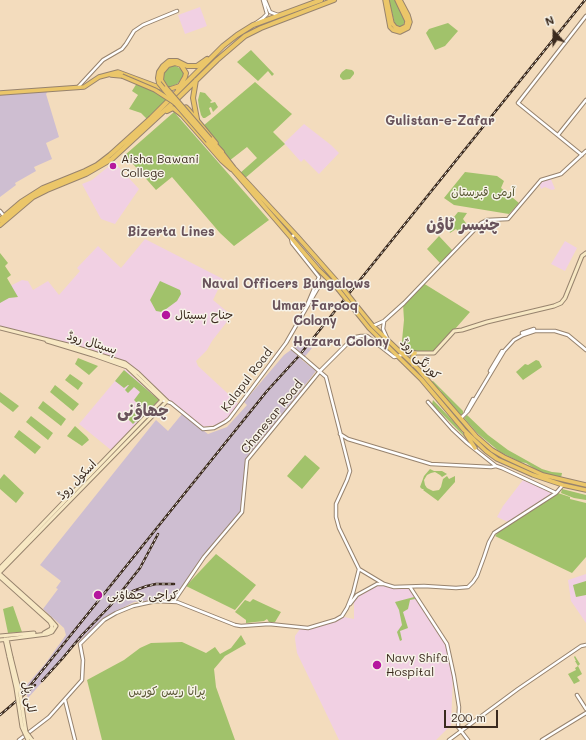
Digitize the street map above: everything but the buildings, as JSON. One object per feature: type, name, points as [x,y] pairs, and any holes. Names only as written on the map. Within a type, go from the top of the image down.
[{"type":"highway","points":[[175,103],[159,83],[159,72],[163,66],[171,61],[178,61],[192,66],[200,64],[237,34],[280,15],[322,0]]},
{"type":"highway","points":[[0,225],[33,197],[86,174],[120,152],[217,60],[245,36],[261,28],[334,0]]},
{"type":"highway","points":[[0,220],[21,202],[43,188],[97,165],[132,136],[223,46]]},
{"type":"highway","points":[[175,94],[185,77],[185,71],[180,65],[171,64],[163,69],[161,80],[209,140],[222,152]]},
{"type":"highway","points":[[196,80],[193,98],[197,119]]},
{"type":"highway","points":[[156,118],[172,108],[181,114]]},
{"type":"main road","points":[[386,0],[392,23],[395,27],[400,29],[406,26],[407,21],[397,0]]},
{"type":"main road","points":[[386,0],[390,27],[400,32],[408,28],[410,22],[408,14],[400,0]]},
{"type":"main road","points":[[78,88],[85,86],[104,75],[118,72],[161,88],[170,89],[180,86],[188,81]]},
{"type":"main road","points":[[0,94],[87,88],[106,76],[115,74],[122,76],[155,90],[175,103],[209,140],[231,169]]},
{"type":"main road","name":"کورنگی روڈ","points":[[181,114],[182,109],[186,107],[197,119],[234,168],[294,234],[355,307],[388,340],[464,430],[486,451],[497,459],[533,475],[563,485],[586,490]]},
{"type":"main road","points":[[181,114],[222,161],[231,169]]},
{"type":"main road","name":"کورنگی روڈ","points":[[231,169],[334,286],[339,288]]},
{"type":"main road","points":[[398,351],[434,353],[454,331],[561,303],[565,298],[582,256],[586,253]]},
{"type":"main road","name":"کورنگی روڈ","points":[[355,307],[369,328],[414,366],[476,436],[498,454],[543,475],[586,485]]},
{"type":"main road","name":"ہسپتال روڈ","points":[[0,329],[68,347],[121,365],[131,370],[164,400]]},
{"type":"main road","points":[[413,353],[412,358],[414,366]]},
{"type":"main road","name":"اسکول روڈ","points":[[0,568],[114,453],[164,400]]},
{"type":"main road","points":[[464,430],[475,448]]},
{"type":"main road","name":"اسکول روڈ","points":[[0,574],[24,545]]},
{"type":"main road","points":[[0,574],[54,627]]},
{"type":"main road","points":[[0,636],[6,638],[18,638],[47,634],[52,632],[54,627]]},
{"type":"main road","points":[[10,656],[6,647],[0,641],[6,638],[47,632],[54,627]]},
{"type":"main road","points":[[6,638],[6,647]]},
{"type":"main road","points":[[6,638],[10,656]]},
{"type":"main road","points":[[10,656],[10,644],[18,638]]},
{"type":"main road","name":"للی پل","points":[[10,656],[22,726],[28,740]]},
{"type":"main road","name":"للی پل","points":[[10,656],[20,693],[26,732],[32,740]]},
{"type":"street","points":[[264,0],[270,12],[280,15]]},
{"type":"street","points":[[255,25],[258,20],[267,14],[264,0]]},
{"type":"street","points":[[78,88],[103,60],[122,49],[134,30],[177,11]]},
{"type":"street","points":[[582,154],[518,103],[586,16]]},
{"type":"street","points":[[558,135],[586,100]]},
{"type":"street","points":[[373,326],[384,321],[404,303],[482,223],[487,220],[508,219],[541,180],[561,174],[586,151]]},
{"type":"street","points":[[0,211],[4,216]]},
{"type":"street","points":[[294,234],[291,237],[292,243],[319,276],[307,306]]},
{"type":"street","points":[[307,306],[320,285],[327,282],[334,286]]},
{"type":"street","name":"Kalapul Road","points":[[164,400],[203,429],[218,427],[229,419],[286,343],[307,306]]},
{"type":"street","points":[[384,321],[383,329],[388,340]]},
{"type":"street","points":[[461,418],[466,413],[497,358],[515,338],[528,331],[544,328],[568,334],[586,349]]},
{"type":"street","name":"Chanesar Road","points":[[174,601],[204,557],[242,512],[247,460],[320,371],[347,344],[356,337],[361,336],[367,336],[391,356],[401,356]]},
{"type":"street","points":[[286,343],[320,371],[326,378],[350,471],[336,504],[336,518],[339,528],[359,569],[386,584],[394,587],[468,587],[477,576],[489,542],[494,533],[556,493],[563,485]]},
{"type":"street","points":[[401,356],[413,353]]},
{"type":"street","points":[[428,402],[452,429],[496,466],[556,493]]},
{"type":"street","points":[[340,434],[348,439],[431,464],[496,466]]},
{"type":"street","points":[[491,467],[492,462]]},
{"type":"street","points":[[20,740],[49,717],[82,680],[83,660],[80,644],[104,620],[116,613],[133,606],[156,601],[174,601],[238,626],[269,624],[308,628],[315,627],[340,618],[346,611],[356,585],[359,569]]},
{"type":"street","points":[[348,605],[357,596],[377,584],[386,584]]},
{"type":"street","points":[[410,587],[447,644],[459,707],[458,725],[460,731],[468,740]]},
{"type":"street","points":[[449,740],[531,680],[581,646],[586,645]]},
{"type":"street","points":[[577,695],[586,709]]},
{"type":"street","points":[[65,699],[76,740]]},
{"type":"street","points":[[542,740],[586,713]]},
{"type":"shaded area","points":[[200,7],[207,26],[185,34],[178,15]]},
{"type":"shaded area","points":[[49,90],[46,94],[59,137],[46,143],[52,159],[34,167],[36,171],[15,183],[16,185],[0,197],[0,94]]},
{"type":"shaded area","points":[[304,124],[339,153],[319,174],[304,159],[301,162],[284,143]]},
{"type":"shaded area","points":[[114,162],[139,189],[115,224],[101,219],[82,184],[92,180]]},
{"type":"shaded area","points":[[550,177],[555,189],[552,190],[545,187],[541,189],[539,182]]},
{"type":"shaded area","points":[[145,239],[223,279],[213,300],[230,314],[226,323],[207,350],[196,361],[198,366],[238,403],[229,417],[217,425],[201,427],[125,363],[0,328],[0,287],[10,286],[22,280],[28,281],[33,290],[48,281],[59,295],[80,271],[77,268],[98,246],[121,268]]},
{"type":"shaded area","points":[[565,241],[577,248],[565,271],[551,264]]},
{"type":"shaded area","points":[[303,341],[312,348],[302,360],[316,371],[247,460],[242,512],[173,598],[134,602],[107,616],[76,644],[28,698],[24,688],[45,664],[66,635],[64,628],[43,609],[58,589],[56,588],[61,581],[40,565],[156,420],[168,431],[182,414],[208,434],[227,427],[247,405],[244,402],[284,355]]},
{"type":"shaded area","points":[[125,369],[159,400],[111,450],[79,424]]},
{"type":"shaded area","points":[[523,480],[554,493],[508,522],[497,517],[503,506]]},
{"type":"shaded area","points":[[586,574],[586,623],[571,601],[568,580]]},
{"type":"shaded area","name":"Navy Shifa Hospital","points":[[384,584],[394,587],[410,587],[446,642],[453,673],[451,725],[436,740],[339,740],[297,653],[295,636],[300,629],[336,621],[344,617],[354,619],[354,598],[377,585]]},
{"type":"green space","points":[[389,0],[395,0],[405,20],[403,26],[399,27],[395,25]]},
{"type":"green space","points":[[448,23],[458,31],[445,46],[435,50],[426,33],[429,29]]},
{"type":"green space","points":[[251,50],[274,74],[272,76],[268,71],[258,81],[237,62]]},
{"type":"green space","points":[[174,65],[181,69],[183,72],[183,77],[177,84],[169,87],[164,81],[164,73],[168,67]]},
{"type":"green space","points":[[346,69],[352,70],[354,74],[350,79],[343,80],[340,75]]},
{"type":"green space","points":[[255,82],[292,114],[273,132],[285,144],[244,179],[239,174],[257,158],[247,147],[229,161],[203,126]]},
{"type":"green space","points":[[137,83],[149,88],[167,99],[147,119],[141,113],[129,109],[138,95],[132,91]]},
{"type":"green space","points":[[200,92],[205,93],[212,101],[210,102],[215,102],[218,107],[213,112],[211,107],[209,108],[211,114],[205,118],[201,115],[199,107],[198,100]]},
{"type":"green space","points":[[174,112],[269,220],[234,246],[220,233],[172,177],[156,190],[125,155]]},
{"type":"green space","name":"آرمی قبرستان","points":[[465,172],[497,176],[504,181],[501,188],[519,203],[509,214],[454,205],[444,198]]},
{"type":"green space","points":[[458,212],[467,213],[463,219],[468,226],[460,234],[456,229],[450,233],[447,224],[453,226],[456,220],[454,217]]},
{"type":"green space","points":[[439,236],[453,251],[440,263],[427,249]]},
{"type":"green space","points":[[0,253],[8,263],[5,266],[11,275],[7,278],[18,297],[9,298],[0,303]]},
{"type":"green space","points":[[160,281],[180,290],[181,294],[177,301],[162,312],[156,311],[150,300]]},
{"type":"green space","points":[[423,283],[470,312],[434,353],[401,351],[404,320],[403,304]]},
{"type":"green space","points":[[78,358],[98,366],[89,375],[75,364]]},
{"type":"green space","points":[[536,360],[539,361],[542,367],[523,380],[516,372],[525,364],[528,365]]},
{"type":"green space","points":[[124,370],[159,400],[137,422],[136,421],[133,424],[128,419],[139,405],[134,400],[140,392],[134,387],[128,393],[125,390],[129,385],[124,388],[115,381]]},
{"type":"green space","points":[[70,374],[83,383],[78,390],[65,380]]},
{"type":"green space","points":[[433,381],[463,411],[463,415],[461,415],[442,395],[441,391],[431,382]]},
{"type":"green space","points":[[55,385],[79,404],[73,411],[50,392]]},
{"type":"green space","points":[[0,392],[19,406],[13,412],[0,402]]},
{"type":"green space","points":[[433,400],[455,423],[469,441],[432,404]]},
{"type":"green space","points":[[43,401],[66,419],[61,426],[38,408]]},
{"type":"green space","points":[[467,415],[488,435],[508,450],[542,469],[562,473],[561,478],[538,471],[526,463],[520,462],[500,452],[477,433],[464,418]]},
{"type":"green space","points":[[31,416],[53,433],[48,440],[26,422]]},
{"type":"green space","points":[[75,426],[89,440],[82,446],[67,436]]},
{"type":"green space","points":[[19,430],[41,447],[35,454],[14,437]]},
{"type":"green space","points":[[305,455],[320,468],[302,489],[287,476]]},
{"type":"green space","points":[[430,469],[434,471],[442,471],[447,474],[442,477],[435,472],[427,475],[424,480],[425,485],[433,491],[439,490],[443,479],[447,476],[449,479],[455,476],[455,482],[438,501],[420,487],[424,476]]},
{"type":"green space","points":[[4,474],[24,493],[16,503],[0,489],[0,479]]},
{"type":"green space","points":[[562,489],[586,495],[586,500],[574,498],[561,493]]},
{"type":"green space","points":[[558,493],[570,497],[570,499],[586,503],[586,557],[572,573],[495,536],[502,528]]},
{"type":"green space","points":[[216,554],[256,585],[235,610],[186,586]]},
{"type":"green space","points":[[586,581],[586,595],[576,597],[573,585]]},
{"type":"green space","points":[[414,597],[415,599],[410,600],[408,609],[403,612],[408,628],[400,631],[402,640],[400,641],[397,632],[402,625],[399,610],[395,602]]},
{"type":"green space","points":[[253,599],[281,612],[275,622],[269,622],[267,619],[264,621],[246,623],[246,620],[235,612],[245,600],[250,602]]},
{"type":"green space","points":[[13,606],[22,632],[8,633],[3,609]]},
{"type":"green space","name":"پرانا ریس کورس","points":[[241,635],[246,644],[225,656],[214,669],[216,687],[235,740],[102,740],[87,680],[124,660],[140,648],[151,643],[182,642],[206,653],[215,647],[220,654],[231,648]]},
{"type":"green space","points":[[575,656],[580,664],[578,666],[575,661]]},
{"type":"green space","points":[[578,666],[582,674],[577,677],[580,681],[574,684],[568,674],[576,670],[575,668]]},
{"type":"railway","points":[[29,687],[267,391],[298,357],[585,0]]},
{"type":"railway","points":[[42,681],[82,635],[110,606],[140,568],[158,534]]},
{"type":"railway","points":[[118,601],[133,591],[147,586],[156,584],[174,584]]},
{"type":"railway","points":[[0,715],[35,685]]},
{"type":"place","name":"Aisha Bawani College","points":[[113,166]]},
{"type":"place","name":"جناح ہسپتال","points":[[166,315]]},
{"type":"place","name":"کراچی چھاؤنی","points":[[98,595]]},
{"type":"place","name":"Navy Shifa Hospital","points":[[377,665]]},
{"type":"district","name":"Gulistan-e-Zafar","points":[[440,121]]},
{"type":"district","name":"چنیسر ٹاؤن","points":[[463,225]]},
{"type":"district","name":"Bizerta Lines","points":[[171,232]]},
{"type":"district","name":"Naval Officers Bungalows","points":[[286,284]]},
{"type":"district","name":"Umar Farooq Colony","points":[[315,314]]},
{"type":"district","name":"Hazara Colony","points":[[341,342]]},
{"type":"district","name":"چھاؤنی","points":[[143,411]]}]
